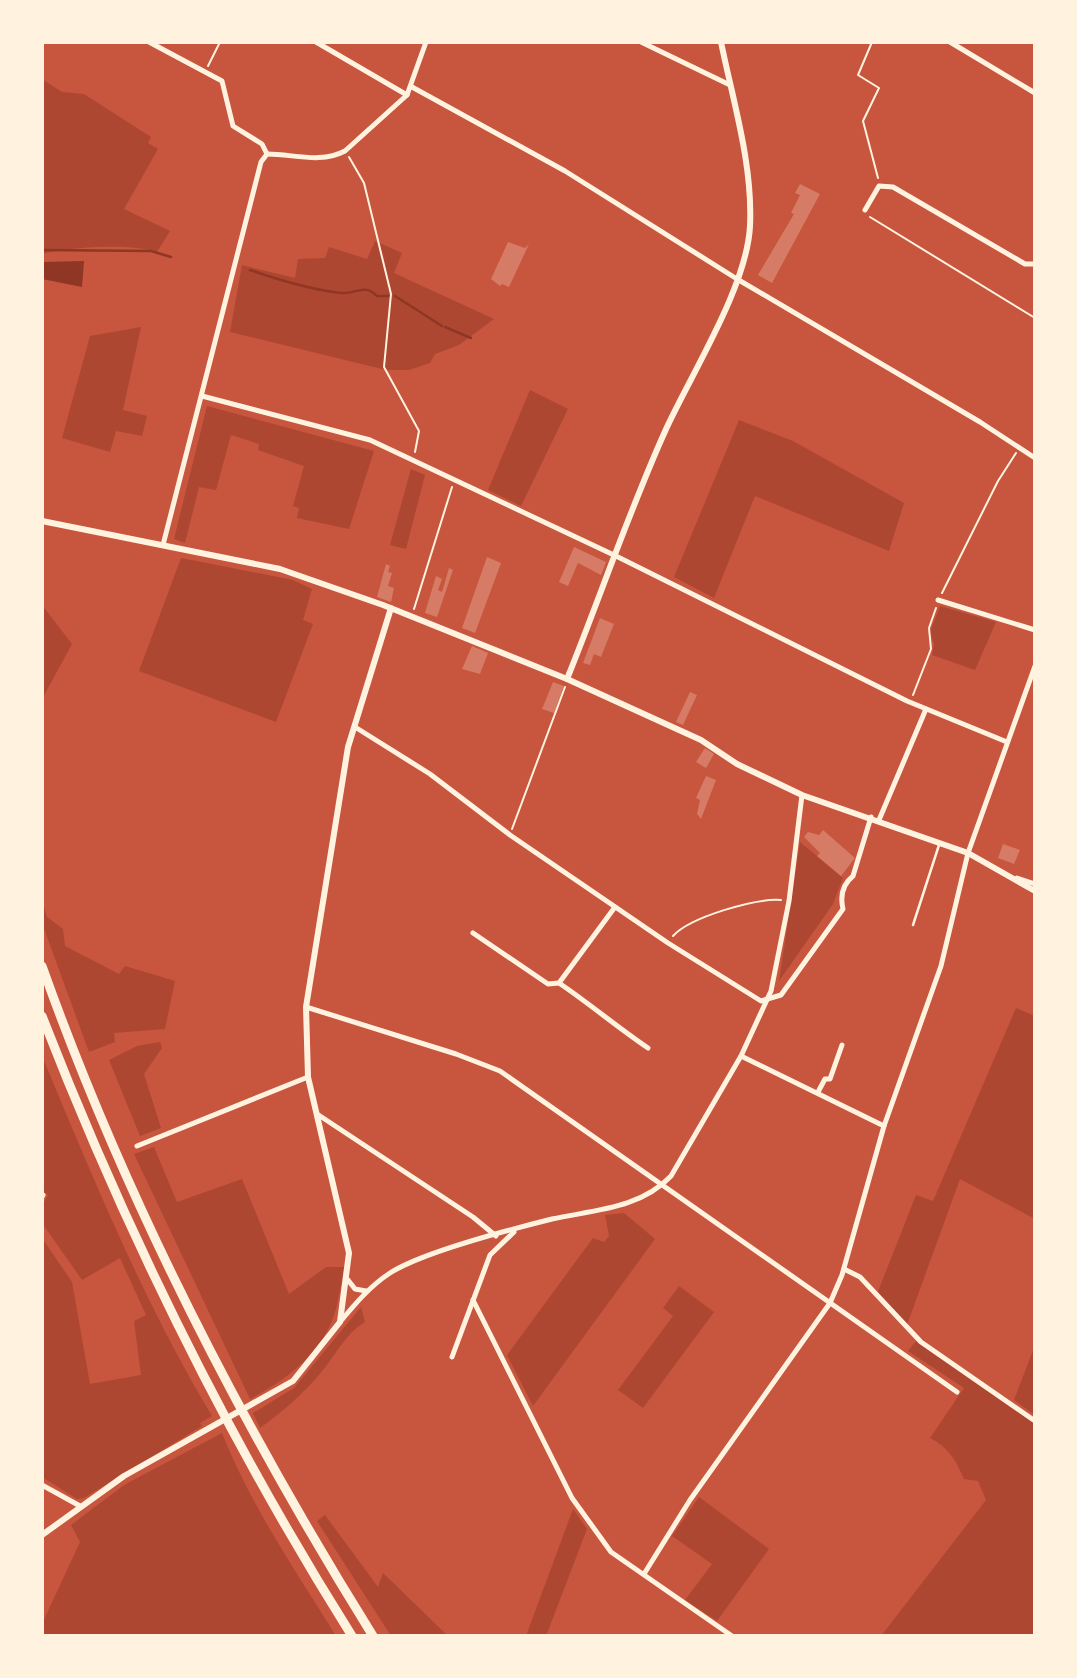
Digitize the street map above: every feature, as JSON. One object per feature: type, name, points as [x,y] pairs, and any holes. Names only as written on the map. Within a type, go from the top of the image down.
[{"type":"highway","points":[[42,965],[124,1169],[194,1320],[251,1433],[373,1636]]},
{"type":"highway","points":[[42,1016],[123,1214],[178,1328],[282,1523],[352,1636]]},
{"type":"street","points":[[149,42],[222,80],[233,126],[262,144],[267,154]]},
{"type":"street","points":[[316,42],[407,95]]},
{"type":"street","points":[[267,154],[303,158],[334,157],[345,151],[407,95],[426,42]]},
{"type":"street","points":[[641,42],[730,85]]},
{"type":"street","points":[[568,679],[666,429],[737,279],[750,227],[744,162],[721,42]]},
{"type":"street","points":[[950,42],[1035,93]]},
{"type":"street","points":[[412,87],[565,171],[737,279],[1035,458]]},
{"type":"street","points":[[163,545],[261,162],[267,154]]},
{"type":"street","points":[[865,210],[879,186],[893,187],[1025,264],[1035,264]]},
{"type":"street","points":[[202,396],[370,440],[617,556],[907,701],[1007,742]]},
{"type":"street","points":[[42,521],[280,569],[391,608],[568,679],[701,740],[737,764],[802,794],[940,842],[1035,884]]},
{"type":"street","points":[[938,600],[1035,630]]},
{"type":"street","points":[[340,1321],[348,1280],[349,1253],[308,1077],[306,1007],[348,747],[391,608]]},
{"type":"street","points":[[644,1574],[690,1500],[830,1303],[844,1269],[884,1126],[941,966],[968,853],[1035,666]]},
{"type":"street","points":[[879,820],[926,709]]},
{"type":"street","points":[[355,727],[429,774],[510,835],[667,943],[761,1000],[768,1001],[781,995],[843,909],[841,900],[846,882],[853,876],[871,817]]},
{"type":"street","points":[[42,1535],[124,1476],[277,1391],[307,1366],[366,1291],[392,1272],[496,1236],[627,1204],[663,1185],[681,1164],[768,1001],[789,901],[802,794]]},
{"type":"street","points":[[1017,878],[1035,891]]},
{"type":"street","points":[[559,983],[615,907]]},
{"type":"street","points":[[473,933],[548,984],[559,983],[595,1008],[605,1020],[648,1048]]},
{"type":"street","points":[[306,1007],[456,1054],[500,1071],[957,1392]]},
{"type":"street","points":[[818,1093],[825,1079],[831,1079],[842,1045]]},
{"type":"street","points":[[741,1056],[884,1126]]},
{"type":"street","points":[[137,1146],[308,1077]]},
{"type":"street","points":[[317,1114],[473,1217],[496,1236]]},
{"type":"street","points":[[452,1357],[490,1255],[517,1230]]},
{"type":"street","points":[[844,1269],[860,1277],[921,1342],[1035,1421]]},
{"type":"street","points":[[348,1280],[355,1289],[366,1291]]},
{"type":"street","points":[[473,1300],[585,1520],[611,1552],[732,1636]]},
{"type":"street","points":[[42,1485],[80,1506]]},
{"type":"lane","points":[[913,925],[940,842]]},
{"type":"path","points":[[205,71],[220,42]]},
{"type":"path","points":[[873,42],[858,75],[879,88],[863,123],[879,186]]},
{"type":"path","points":[[345,151],[364,183],[391,294],[384,367],[419,431],[412,460]]},
{"type":"path","points":[[870,216],[872,221],[1035,318]]},
{"type":"path","points":[[907,701],[913,695],[931,649],[929,628],[952,567],[1020,448]]},
{"type":"path","points":[[412,617],[454,479]]},
{"type":"path","points":[[510,835],[568,679]]},
{"type":"path","points":[[667,943],[686,926],[743,905],[763,899],[789,901]]},
{"type":"shaded area","points":[[42,79],[62,92],[84,94],[151,137],[148,143],[158,149],[124,209],[170,231],[157,252],[100,247],[42,254]]},
{"type":"shaded area","points":[[375,241],[402,253],[394,273],[494,319],[459,345],[435,354],[430,363],[409,370],[386,370],[230,332],[242,265],[295,278],[298,259],[325,258],[329,247],[367,259]]},
{"type":"shaded area","points":[[84,261],[82,287],[42,279],[42,262]]},
{"type":"shaded area","points":[[141,327],[123,410],[147,416],[142,436],[116,431],[110,452],[62,438],[90,336]]},
{"type":"shaded area","points":[[530,390],[568,409],[521,506],[488,490]]},
{"type":"shaded area","points":[[207,406],[374,451],[349,529],[297,518],[299,508],[293,506],[304,466],[258,450],[259,444],[231,435],[216,490],[199,487],[185,543],[174,539]]},
{"type":"shaded area","points":[[739,420],[793,441],[904,503],[889,551],[755,496],[714,598],[674,577]]},
{"type":"shaded area","points":[[411,469],[425,475],[406,549],[390,545]]},
{"type":"shaded area","points":[[181,558],[293,580],[312,589],[303,620],[313,624],[276,722],[139,671]]},
{"type":"shaded area","points":[[42,605],[72,644],[42,699]]},
{"type":"shaded area","points":[[940,606],[996,622],[975,670],[932,655],[934,644],[930,632]]},
{"type":"shaded area","points":[[800,842],[843,878],[833,904],[779,981]]},
{"type":"shaded area","points":[[42,901],[47,917],[63,929],[65,946],[119,974],[125,966],[175,981],[165,1029],[114,1033],[115,1042],[89,1052],[42,923]]},
{"type":"shaded area","points":[[1016,1008],[1035,1016],[1035,1219],[960,1179],[907,1325],[877,1294],[916,1195],[933,1201]]},
{"type":"shaded area","points":[[160,1042],[162,1048],[144,1074],[161,1128],[140,1136],[109,1060],[137,1046]]},
{"type":"shaded area","points":[[42,1056],[142,1285],[212,1416],[200,1423],[202,1426],[84,1498],[77,1499],[42,1477],[42,1238],[72,1282],[90,1384],[141,1375],[134,1321],[146,1315],[120,1258],[82,1280],[42,1223],[42,1206],[48,1195],[42,1191]]},
{"type":"shaded area","points":[[154,1147],[177,1202],[242,1179],[289,1294],[326,1267],[344,1267],[334,1315],[320,1342],[288,1375],[250,1399],[134,1154]]},
{"type":"shaded area","points":[[624,1213],[655,1239],[533,1406],[507,1355],[593,1238],[604,1242],[609,1236],[605,1215]]},
{"type":"shaded area","points":[[679,1286],[714,1312],[643,1408],[618,1390],[673,1316],[663,1308]]},
{"type":"shaded area","points":[[361,1307],[365,1322],[351,1333],[305,1390],[260,1428],[253,1413],[294,1388]]},
{"type":"shaded area","points":[[916,1341],[1035,1424],[1035,1636],[881,1636],[986,1500],[978,1481],[964,1479],[951,1455],[930,1438],[964,1388],[908,1351]]},
{"type":"shaded area","points":[[1035,1345],[1035,1415],[1014,1400]]},
{"type":"shaded area","points":[[222,1433],[260,1512],[336,1636],[42,1636],[42,1624],[80,1542],[71,1525],[124,1485]]},
{"type":"shaded area","points":[[699,1497],[769,1549],[717,1621],[685,1600],[712,1564],[672,1536]]},
{"type":"shaded area","points":[[573,1509],[587,1529],[546,1636],[526,1636]]},
{"type":"shaded area","points":[[325,1515],[378,1587],[383,1573],[448,1636],[391,1636],[317,1521]]},
{"type":"building","points":[[800,184],[820,194],[772,283],[758,275],[794,214],[791,213],[800,195],[795,193]]},
{"type":"building","points":[[508,242],[525,248],[529,244],[509,287],[502,284],[500,286],[491,279]]},
{"type":"building","points":[[574,547],[606,562],[601,575],[578,563],[568,586],[559,582]]},
{"type":"building","points":[[487,557],[501,563],[475,633],[462,628]]},
{"type":"building","points":[[386,564],[390,566],[388,572],[392,573],[388,586],[394,588],[391,602],[377,597]]},
{"type":"building","points":[[449,568],[453,570],[437,617],[425,613],[436,576],[442,579],[438,590],[442,592]]},
{"type":"building","points":[[600,618],[614,624],[601,657],[594,654],[590,665],[583,663]]},
{"type":"building","points":[[472,646],[488,653],[480,674],[462,669]]},
{"type":"building","points":[[553,682],[564,686],[554,713],[542,709]]},
{"type":"building","points":[[690,692],[697,695],[683,725],[676,722]]},
{"type":"building","points":[[705,748],[714,754],[706,768],[696,762]]},
{"type":"building","points":[[706,776],[716,780],[701,819],[697,814],[700,800],[696,798]]},
{"type":"building","points":[[823,830],[855,858],[841,876],[817,856],[820,853],[804,837],[808,832],[819,835]]},
{"type":"building","points":[[1003,844],[1020,850],[1014,864],[998,858]]},
{"type":"waterway","points":[[42,250],[151,251],[171,257]]},
{"type":"waterway","points":[[250,270],[319,290],[342,293],[368,290],[377,296],[389,296]]},
{"type":"waterway","points":[[395,296],[442,326]]},
{"type":"waterway","points":[[445,327],[471,338]]}]
